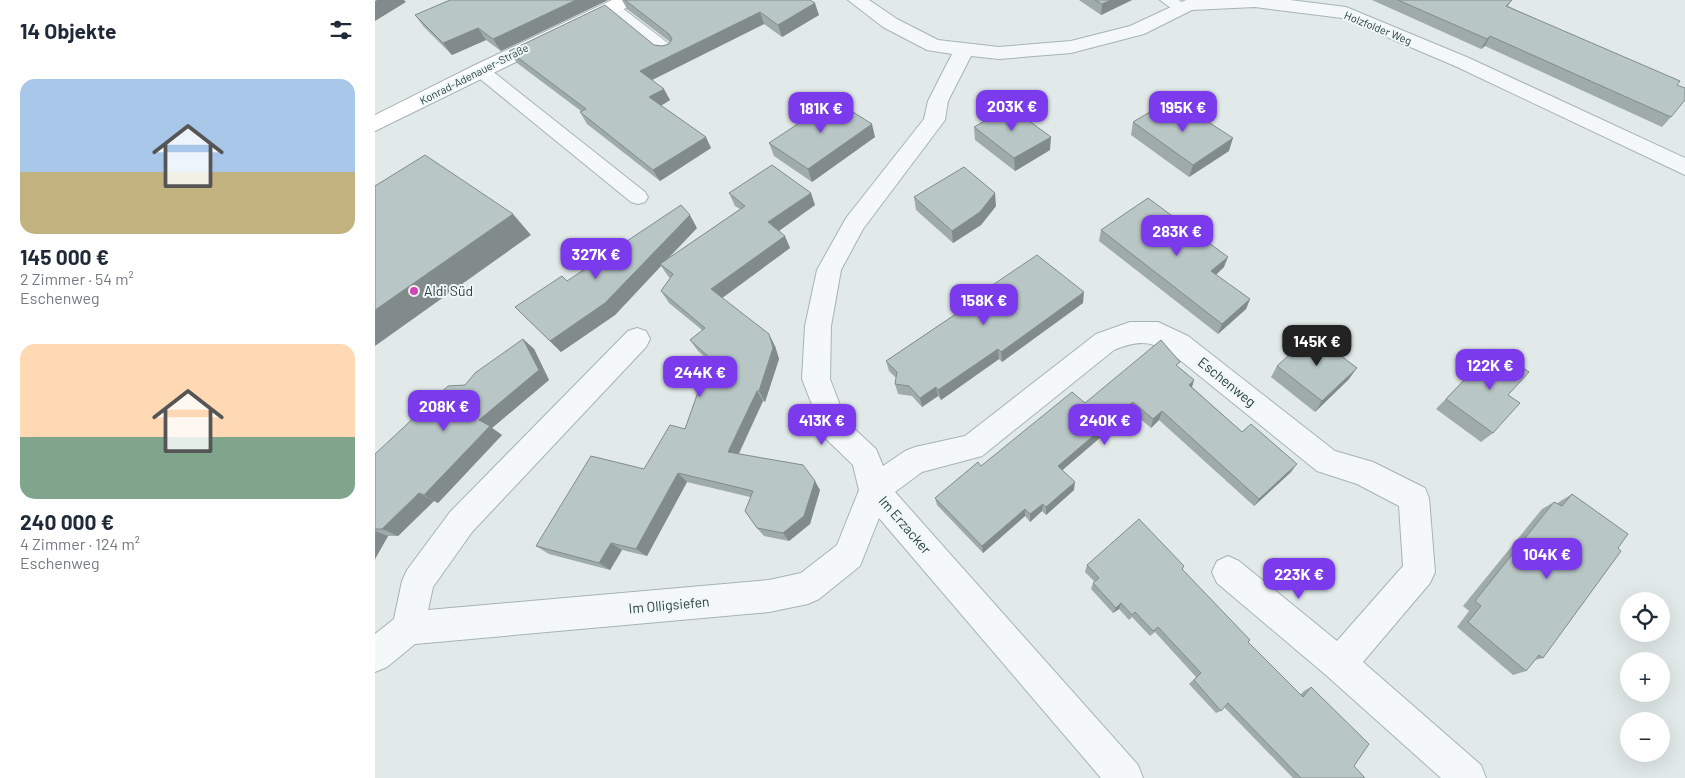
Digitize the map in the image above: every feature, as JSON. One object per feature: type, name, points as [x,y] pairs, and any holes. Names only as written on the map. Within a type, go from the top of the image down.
[{"type":"main road","name":"Konrad-Adenauer-Straße","points":[[375,124],[480,70],[619,4]]},
{"type":"street","name":"Holzfolder Weg","points":[[857,0],[890,23],[934,46],[999,53],[1071,47],[1137,30],[1175,4],[1255,1],[1346,13],[1462,62],[1685,166]]},
{"type":"street","name":"Im Erzacker","points":[[964,50],[938,101],[934,120],[854,224],[829,270],[818,326],[816,379],[835,429],[867,458],[874,490],[1125,778]]},
{"type":"street","name":"Eschenweg","points":[[874,490],[915,460],[972,447],[1105,342],[1130,332],[1158,332],[1179,344],[1327,462],[1363,472],[1414,498],[1419,572],[1339,664]]},
{"type":"street","points":[[375,655],[408,628],[419,582],[461,522],[637,339]]},
{"type":"street","name":"Im Olligsiefen","points":[[408,628],[769,596],[808,588],[849,554],[874,490]]},
{"type":"street","points":[[1228,572],[1339,664],[1468,778]]},
{"type":"lane","points":[[619,4],[667,51]]},
{"type":"lane","points":[[480,70],[638,198]]},
{"type":"building","points":[[450,0],[576,0],[493,39],[478,28],[443,43],[415,15]]},
{"type":"building","points":[[625,0],[810,0],[815,3],[778,25],[760,12],[640,71],[664,89],[649,97],[706,137],[653,170],[580,112],[586,109],[509,51],[605,5],[654,45],[662,46],[669,44],[672,39],[669,34]]},
{"type":"building","points":[[1095,0],[1111,0],[1102,4]]},
{"type":"building","points":[[1398,0],[1512,0],[1506,6],[1680,81],[1677,85],[1685,88],[1685,100],[1671,117],[1490,36],[1487,39]]},
{"type":"building","points":[[834,100],[872,124],[808,169],[769,143]]},
{"type":"building","points":[[1165,103],[1189,119],[1196,114],[1233,138],[1193,165],[1133,122]]},
{"type":"building","points":[[1010,107],[1051,137],[1014,158],[974,127]]},
{"type":"building","name":"Aldi Süd","points":[[425,155],[513,214],[375,310],[375,186]]},
{"type":"building","points":[[772,165],[811,193],[768,222],[785,236],[711,289],[769,334],[773,348],[759,391],[757,391],[728,452],[803,465],[815,481],[804,516],[783,533],[757,528],[745,511],[753,491],[678,473],[636,549],[611,543],[599,563],[536,546],[591,456],[644,469],[670,425],[685,429],[710,358],[690,340],[705,328],[661,291],[673,274],[660,264],[745,206],[729,193]]},
{"type":"building","points":[[964,167],[995,193],[980,212],[952,231],[914,197]]},
{"type":"building","points":[[1148,198],[1228,257],[1211,271],[1250,299],[1222,324],[1101,230]]},
{"type":"building","points":[[681,205],[690,215],[605,303],[550,341],[515,307],[562,276],[567,281]]},
{"type":"building","points":[[1037,255],[1084,292],[1001,352],[998,349],[938,390],[936,387],[920,398],[909,386],[895,384],[897,372],[886,361],[959,312],[957,309]]},
{"type":"building","points":[[1312,334],[1357,368],[1322,401],[1277,366]]},
{"type":"building","points":[[523,339],[539,370],[479,420],[490,426],[424,495],[419,493],[382,529],[375,529],[375,454],[448,386],[465,385],[475,373]]},
{"type":"building","points":[[1161,340],[1180,362],[1176,365],[1194,380],[1189,385],[1242,432],[1251,424],[1297,464],[1259,499],[1162,411],[1153,419],[1133,402],[1058,466],[1075,482],[1046,507],[1043,504],[1030,514],[1025,509],[982,546],[935,498],[978,462],[981,466],[1072,392],[1085,403]]},
{"type":"building","points":[[1494,349],[1529,372],[1508,395],[1520,403],[1493,433],[1446,399]]},
{"type":"building","points":[[1572,494],[1628,534],[1618,548],[1621,551],[1543,658],[1539,655],[1526,671],[1468,622],[1481,606],[1475,601],[1554,502],[1562,506]]},
{"type":"building","points":[[1139,519],[1184,566],[1182,569],[1250,640],[1248,642],[1303,697],[1311,687],[1369,744],[1354,766],[1365,778],[1301,778],[1228,703],[1221,711],[1194,680],[1201,673],[1158,627],[1153,631],[1135,612],[1132,615],[1121,603],[1116,608],[1093,583],[1099,578],[1087,565]]},
{"type":"place","name":"Aldi Süd","points":[[414,291]]}]
